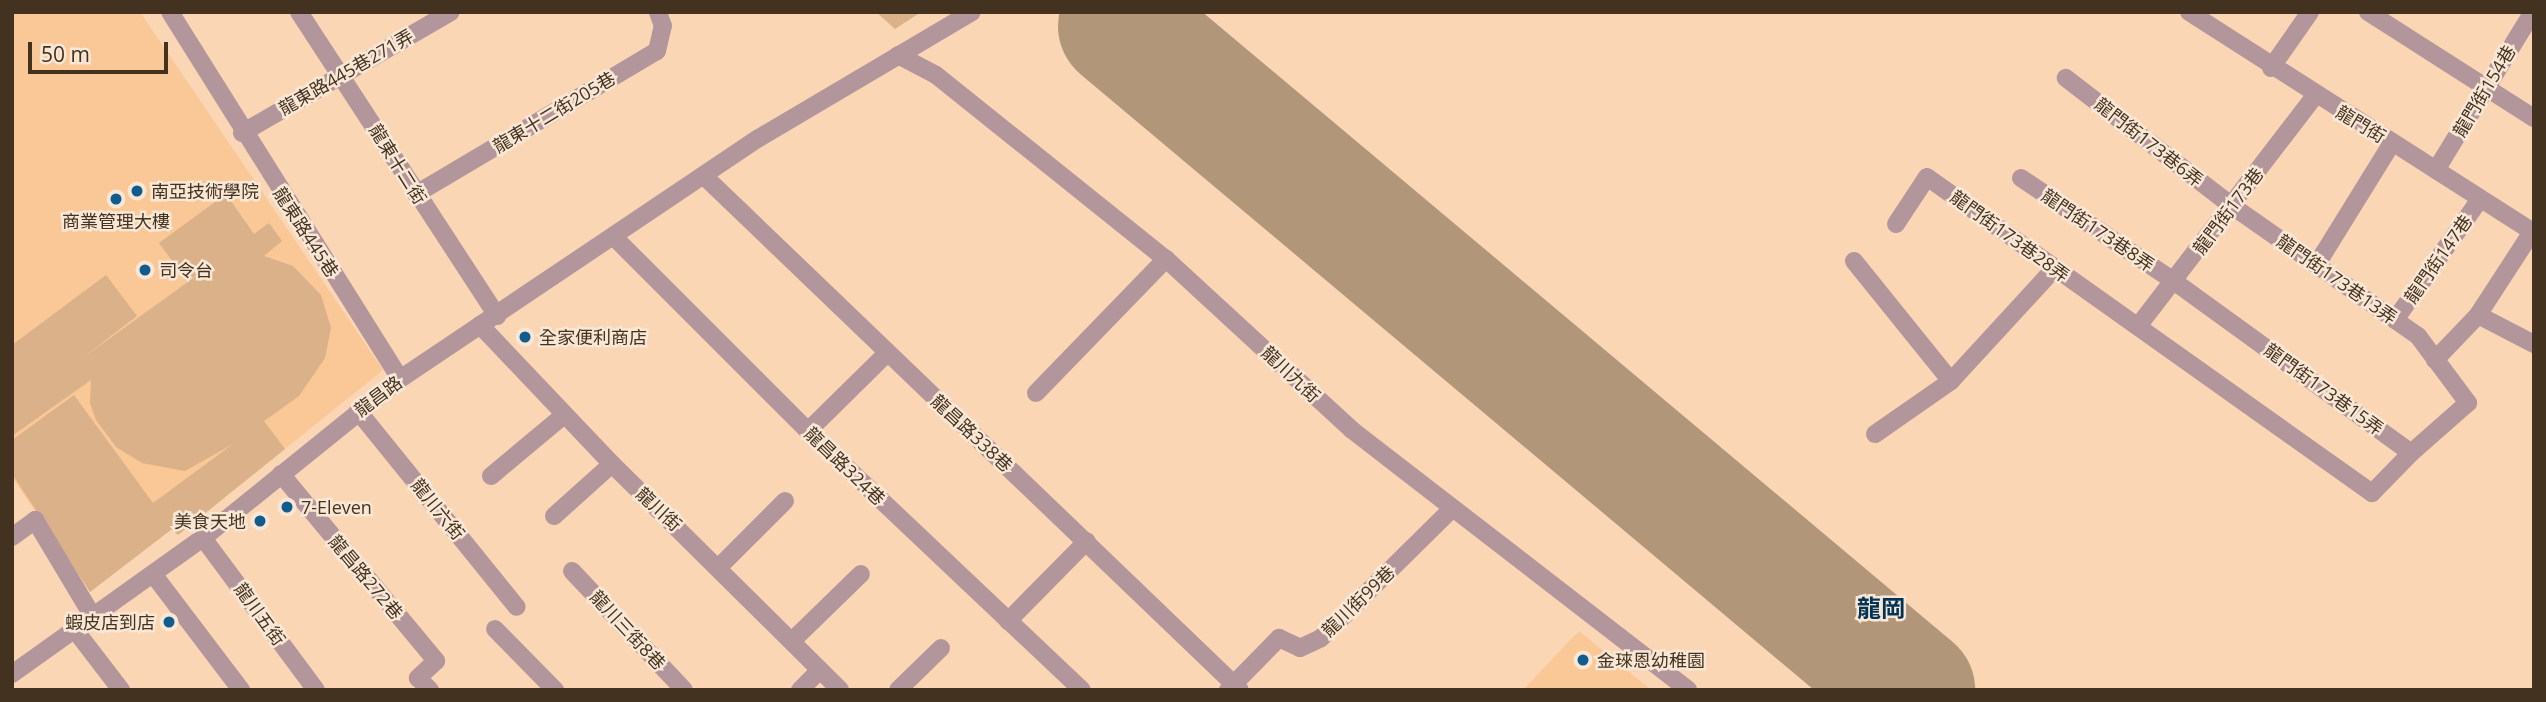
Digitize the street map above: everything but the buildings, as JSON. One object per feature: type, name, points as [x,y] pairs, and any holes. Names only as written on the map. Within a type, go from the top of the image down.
[{"type":"street","name":"龍東路445巷","points":[[170,12],[242,133],[400,379]]},
{"type":"street","name":"龍東十二街","points":[[299,12],[497,316]]},
{"type":"street","name":"龍東路445巷271弄","points":[[242,133],[451,12]]},
{"type":"street","name":"龍東十二街205巷","points":[[416,194],[657,51],[663,26],[658,12]]},
{"type":"street","name":"龍昌路","points":[[12,674],[203,538],[400,379],[705,177],[759,138],[972,12]]},
{"type":"street","name":"龍門街","points":[[2189,12],[2271,68],[2533,232]]},
{"type":"street","points":[[2271,68],[2310,12]]},
{"type":"street","points":[[2368,12],[2534,118]]},
{"type":"street","name":"龍門街154巷","points":[[2437,170],[2485,87],[2530,24]]},
{"type":"street","name":"龍川九街","points":[[898,55],[936,75],[1166,259],[1352,430],[1451,510],[1688,690]]},
{"type":"street","name":"龍門街173巷6弄","points":[[2066,78],[2232,206]]},
{"type":"street","name":"龍門街173巷","points":[[2140,325],[2315,96]]},
{"type":"street","points":[[2317,264],[2392,143]]},
{"type":"street","name":"龍昌路338巷","points":[[705,177],[1087,541],[1234,688]]},
{"type":"street","name":"龍門街173巷28弄","points":[[1896,224],[1927,177],[2054,270],[2140,325],[2372,493],[2411,453]]},
{"type":"street","name":"龍門街173巷8弄","points":[[2021,178],[2175,282]]},
{"type":"street","name":"龍門街147巷","points":[[2395,320],[2480,199]]},
{"type":"street","name":"龍門街173巷13弄","points":[[2232,206],[2417,336],[2468,403],[2411,453]]},
{"type":"street","points":[[2435,360],[2478,315],[2533,232]]},
{"type":"street","name":"龍昌路324巷","points":[[614,237],[807,431],[1082,690]]},
{"type":"street","points":[[1036,393],[1166,259]]},
{"type":"street","points":[[1854,261],[1951,381]]},
{"type":"street","points":[[1875,434],[1951,381],[2054,270]]},
{"type":"street","name":"龍門街173巷15弄","points":[[2175,282],[2411,453]]},
{"type":"street","points":[[2478,315],[2534,344]]},
{"type":"street","name":"龍川街","points":[[480,326],[612,464],[720,566],[840,690]]},
{"type":"street","points":[[807,431],[887,353]]},
{"type":"street","name":"龍川六街","points":[[358,411],[517,607]]},
{"type":"street","points":[[491,476],[564,415]]},
{"type":"street","points":[[554,516],[612,464]]},
{"type":"street","name":"龍昌路272巷","points":[[281,474],[436,661],[424,684]]},
{"type":"street","points":[[720,566],[785,501]]},
{"type":"street","name":"龍川街99巷","points":[[1234,688],[1279,638],[1300,648],[1321,638],[1451,510]]},
{"type":"street","points":[[12,537],[35,520],[93,617]]},
{"type":"street","name":"龍川五街","points":[[203,538],[316,690]]},
{"type":"street","points":[[1008,621],[1087,541]]},
{"type":"street","name":"龍川三街8巷","points":[[572,571],[684,690]]},
{"type":"street","points":[[153,574],[241,690]]},
{"type":"street","points":[[792,641],[862,574]]},
{"type":"street","points":[[495,629],[555,690]]},
{"type":"street","points":[[75,630],[121,690]]},
{"type":"street","points":[[898,690],[941,648]]},
{"type":"street","points":[[800,690],[820,670]]},
{"type":"shaded area","name":"南亞技術學院","points":[[12,12],[140,12],[383,370],[178,535],[172,529],[90,592],[12,477]]},
{"type":"shaded area","points":[[876,12],[921,12],[895,29]]},
{"type":"shaded area","points":[[226,194],[254,234],[269,223],[282,241],[264,256],[293,266],[321,295],[331,328],[325,358],[299,396],[264,421],[285,449],[178,535],[172,529],[90,592],[12,474],[12,440],[74,395],[153,503],[233,444],[185,471],[142,463],[116,447],[96,420],[90,403],[91,380],[12,436],[12,345],[106,275],[137,316],[81,359],[210,266],[187,281],[159,243]]},
{"type":"shaded area","name":"金琜恩幼稚園","points":[[1579,631],[1651,690],[1523,690]]},
{"type":"runway","points":[[1121,26],[1912,690]]},
{"type":"place","name":"南亞技術學院","points":[[137,191]]},
{"type":"place","name":"商業管理大樓","points":[[116,199]]},
{"type":"place","name":"司令台","points":[[145,270]]},
{"type":"place","name":"全家便利商店","points":[[525,337]]},
{"type":"place","name":"7-Eleven","points":[[287,507]]},
{"type":"place","name":"美食天地","points":[[260,521]]},
{"type":"place","name":"蝦皮店到店","points":[[169,622]]},
{"type":"place","name":"金琜恩幼稚園","points":[[1583,660]]},
{"type":"district","name":"龍岡","points":[[1881,608]]}]
